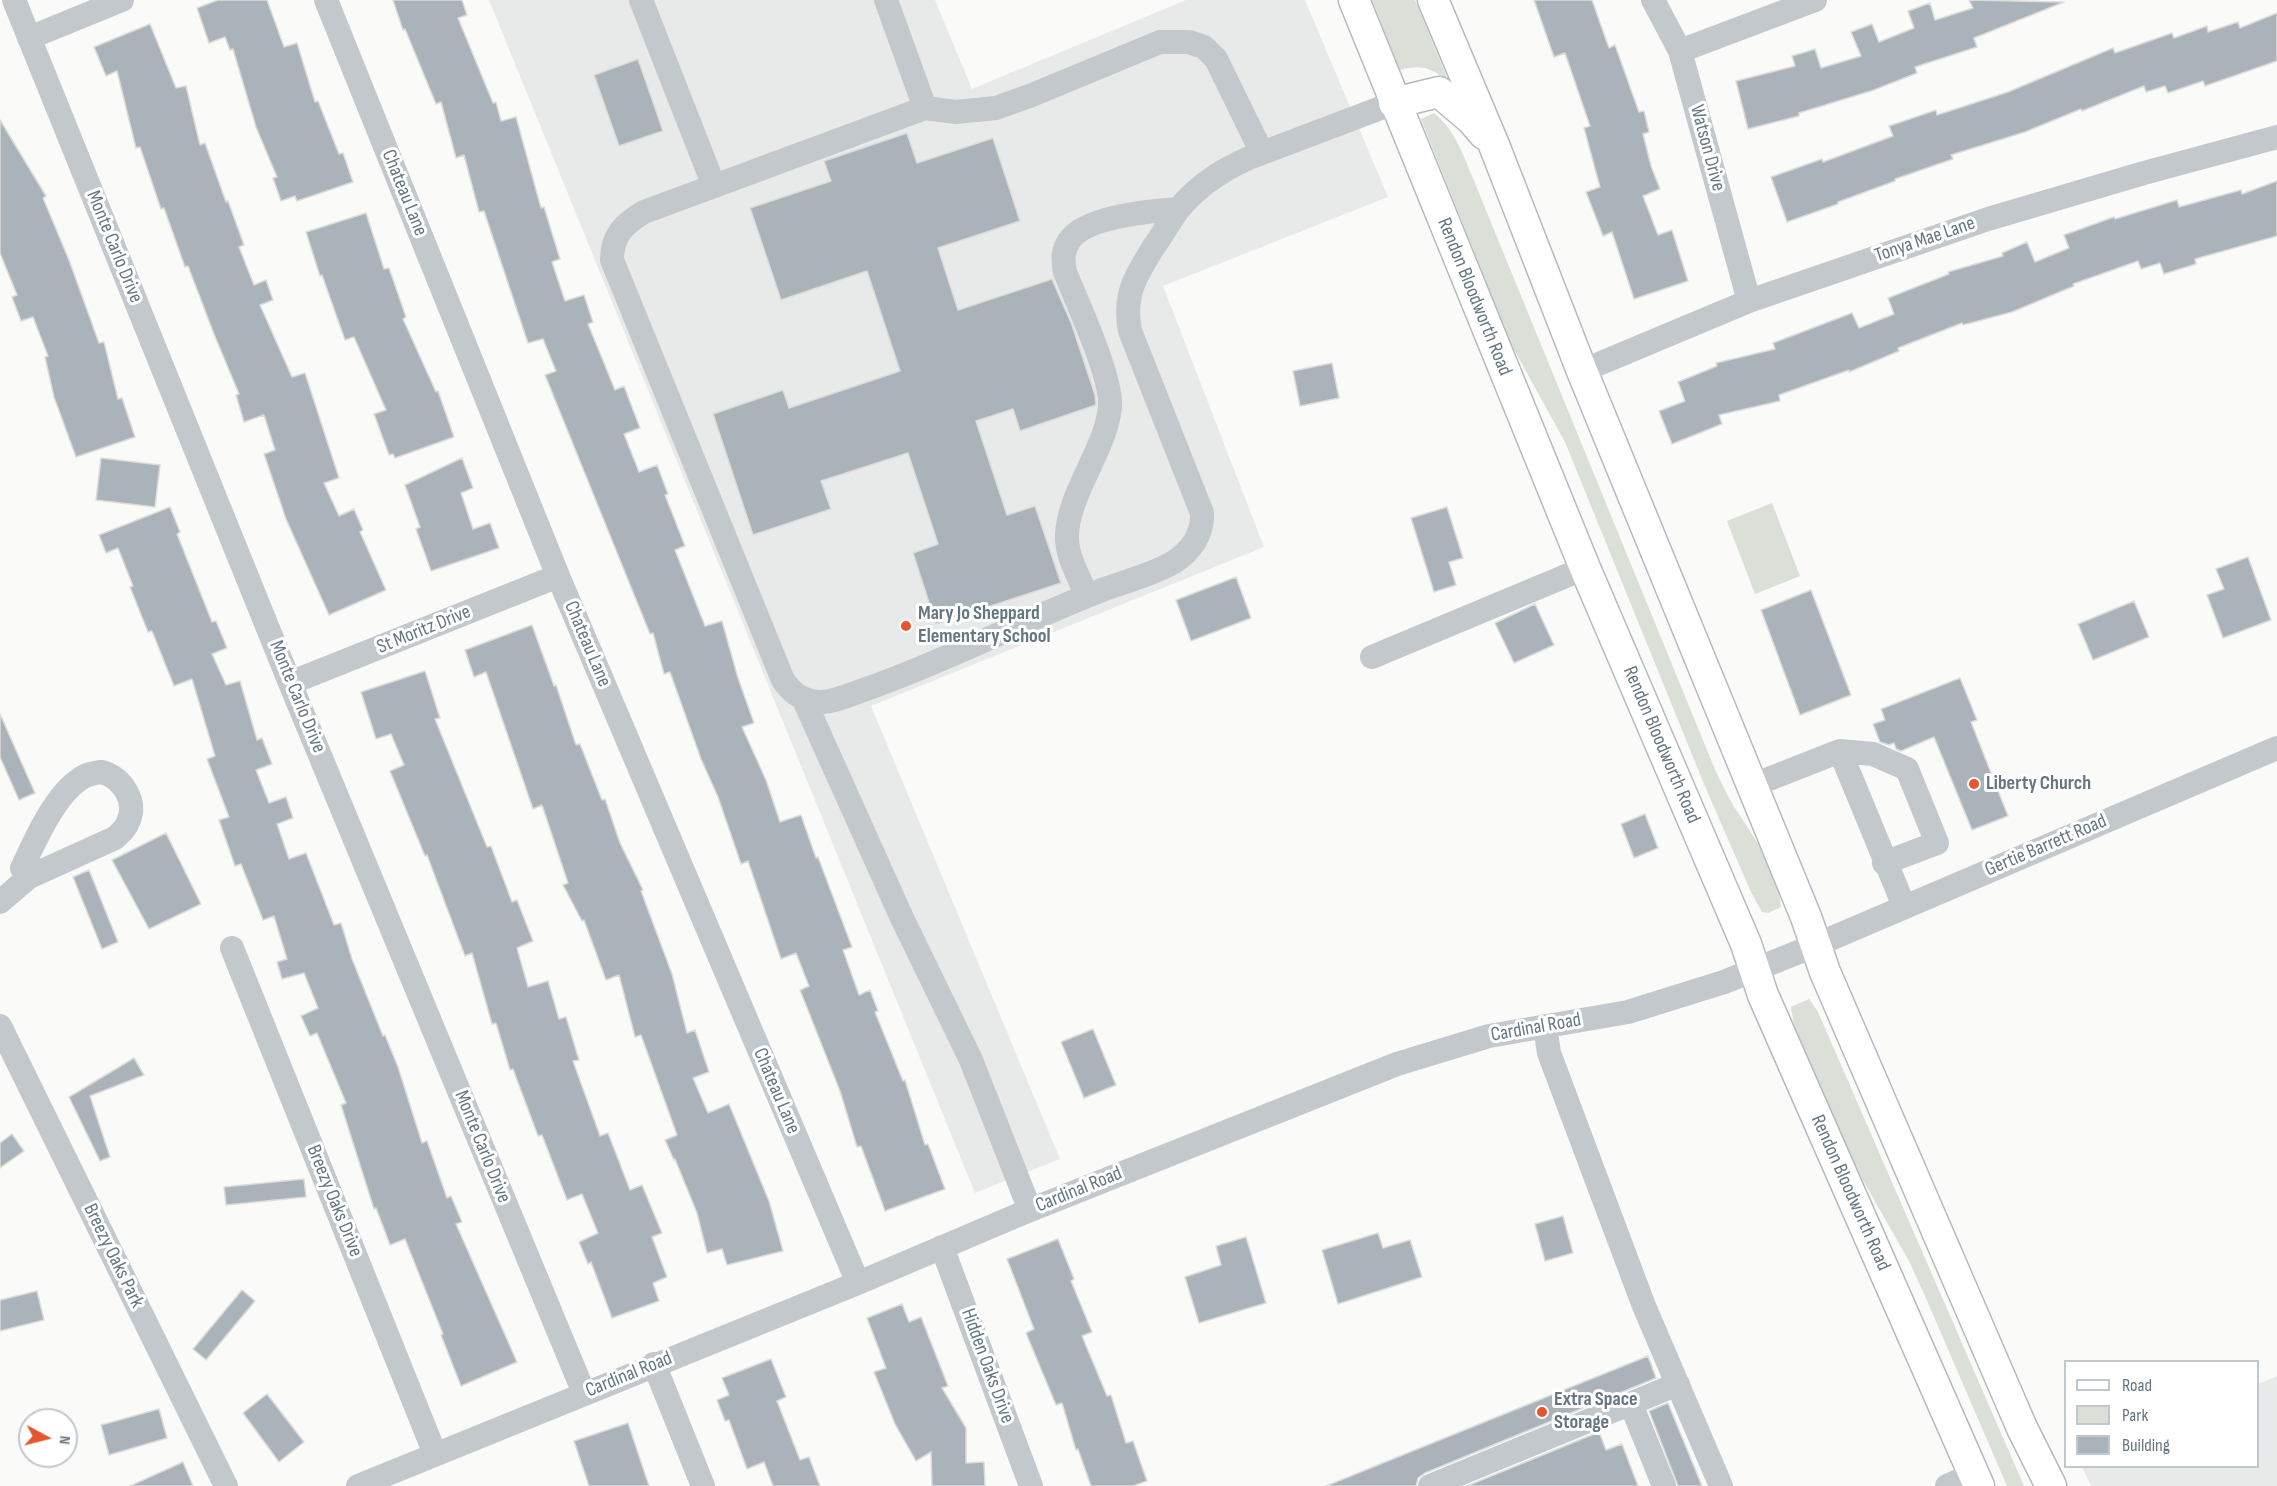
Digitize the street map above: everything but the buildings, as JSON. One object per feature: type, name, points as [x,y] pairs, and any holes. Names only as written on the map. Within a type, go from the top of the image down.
[{"type":"main road","name":"Rendon Bloodworth Road","points":[[1354,0],[1585,568],[1746,944],[1754,970],[1976,1480]]},
{"type":"main road","points":[[1433,0],[1494,145],[1582,371],[1830,983],[2022,1428],[2051,1486]]},
{"type":"main road","points":[[1394,103],[1438,92],[1471,120],[1494,145]]},
{"type":"street","name":"Monte Carlo Drive","points":[[14,0],[290,683],[584,1393]]},
{"type":"street","points":[[29,38],[122,0]]},
{"type":"street","name":"Chateau Lane","points":[[326,0],[558,576],[858,1283]]},
{"type":"street","points":[[641,0],[714,186]]},
{"type":"street","points":[[886,0],[925,108]]},
{"type":"street","name":"Watson Drive","points":[[1653,0],[1680,51],[1749,301]]},
{"type":"street","points":[[1680,51],[1815,0]]},
{"type":"street","points":[[1262,153],[1216,59],[1204,48],[1189,42],[1160,42],[996,108],[956,112],[925,108],[644,212],[628,221],[615,236],[612,260],[783,680],[791,692],[804,700],[821,702],[893,679],[1087,596],[1159,570],[1176,561],[1191,547],[1200,533],[1202,513],[1130,331],[1126,314],[1129,290],[1179,209],[1210,180],[1244,159],[1262,153],[1394,103]]},
{"type":"street","name":"Tonya Mae Lane","points":[[1582,371],[1749,301],[1988,219],[2277,137]]},
{"type":"street","points":[[1087,596],[1071,558],[1067,542],[1068,527],[1082,483],[1103,434],[1110,406],[1103,368],[1065,272],[1063,260],[1065,249],[1076,232],[1112,218],[1179,209]]},
{"type":"street","points":[[1372,657],[1585,568]]},
{"type":"street","name":"St Moritz Drive","points":[[290,683],[558,576]]},
{"type":"street","points":[[804,700],[903,918],[971,1060],[1030,1210]]},
{"type":"street","name":"Gertie Barrett Road","points":[[1816,945],[2277,748]]},
{"type":"street","points":[[1840,751],[1904,906]]},
{"type":"street","points":[[1751,786],[1840,751],[1873,754],[1907,769],[1937,843],[1884,862]]},
{"type":"street","points":[[0,902],[29,877],[115,838],[129,822],[131,804],[122,783],[102,772],[81,778],[69,788],[32,846],[22,868],[29,877]]},
{"type":"street","name":"Cardinal Road","points":[[358,1486],[383,1481],[435,1454],[858,1283],[1030,1210],[1397,1064],[1489,1036],[1628,1012],[1754,970],[1816,945]]},
{"type":"street","name":"Breezy Oaks Drive","points":[[232,948],[435,1454]]},
{"type":"street","name":"Breezy Oaks Park","points":[[0,1026],[226,1486]]},
{"type":"street","points":[[1545,1026],[1549,1053],[1644,1306],[1721,1486]]},
{"type":"street","name":"Hidden Oaks Drive","points":[[942,1247],[1031,1486]]},
{"type":"street","points":[[654,1364],[703,1486]]},
{"type":"street","points":[[1430,1486],[1678,1384]]},
{"type":"street","points":[[1631,1404],[1664,1486]]},
{"type":"street","points":[[1947,1486],[1976,1480]]},
{"type":"shaded area","name":"Mary Jo Sheppard Elementary School","points":[[489,0],[935,0],[972,89],[1186,0],[1305,0],[1388,197],[1163,286],[1264,547],[871,706],[1060,1159],[975,1193]]},
{"type":"shaded area","points":[[2277,1376],[2277,1486],[2091,1486],[2082,1468],[2259,1468],[2259,1384]]},
{"type":"green space","points":[[1372,0],[1415,0],[1448,80],[1425,68],[1414,67],[1400,70]]},
{"type":"green space","points":[[1434,113],[1449,129],[1465,159],[1716,772],[1770,866],[1781,907],[1768,913],[1762,912],[1751,892],[1704,784],[1565,442],[1511,344],[1421,119]]},
{"type":"green space","points":[[1772,503],[1800,576],[1755,594],[1727,521]]},
{"type":"green space","points":[[1809,999],[1818,1012],[2024,1486],[2007,1486],[1909,1261],[1856,1168],[1794,1025],[1791,1007]]},
{"type":"place","name":"Mary Jo Sheppard Elementary School","points":[[906,626]]},
{"type":"place","name":"Liberty Church","points":[[1974,784]]},
{"type":"place","name":"Extra Space Storage","points":[[1542,1412]]}]
